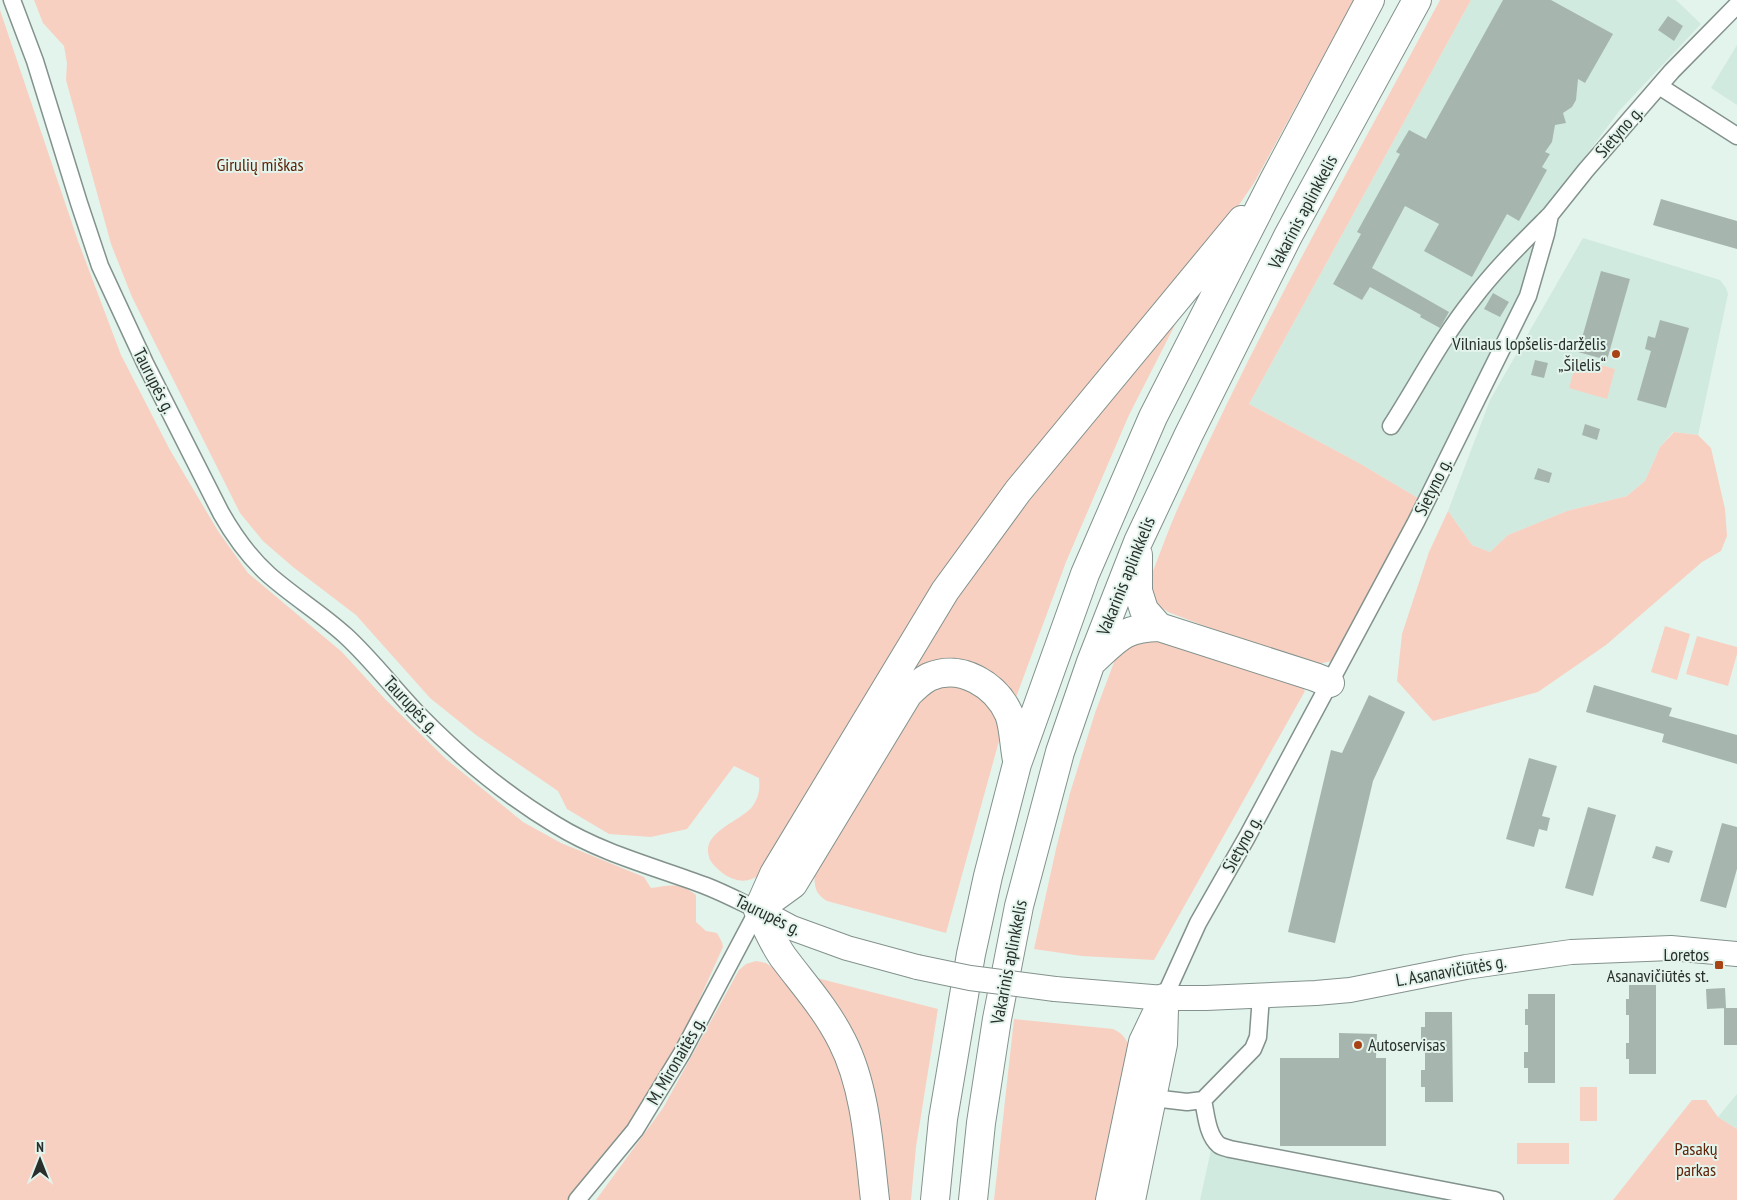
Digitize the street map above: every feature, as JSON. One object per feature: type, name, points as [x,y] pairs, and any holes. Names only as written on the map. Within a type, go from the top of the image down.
[{"type":"highway","name":"Vakarinis aplinkkelis","points":[[935,1200],[943,1119],[971,954],[988,876],[1017,764],[1085,574],[1150,426],[1274,180],[1370,0]]},
{"type":"highway","name":"Vakarinis aplinkkelis","points":[[973,1200],[997,1019],[1019,906],[1060,752],[1091,662],[1138,542],[1189,434],[1288,236],[1417,0]]},
{"type":"highway","points":[[758,910],[774,874],[945,591],[1018,491],[1274,180]]},
{"type":"highway","points":[[1138,542],[1138,591],[1144,610],[1159,627]]},
{"type":"highway","points":[[1091,662],[1130,630],[1143,627],[1159,627],[1330,683]]},
{"type":"highway","points":[[758,910],[793,884],[908,694],[918,684],[930,677],[953,673],[966,675],[978,680],[994,691],[1010,716],[1017,764]]},
{"type":"highway","points":[[758,910],[782,955],[816,999],[843,1042],[853,1067],[865,1118],[876,1200]]},
{"type":"highway","points":[[1131,1200],[1163,1044],[1164,998]]},
{"type":"highway","points":[[1110,1200],[1143,1042],[1164,998]]},
{"type":"main road","name":"Taurupės g.","points":[[758,910],[792,928],[848,948],[917,967],[970,978],[1054,989],[1164,998]]},
{"type":"main road","name":"L. Asanavičiūtės g.","points":[[1164,998],[1261,996],[1350,990],[1466,967],[1570,952],[1671,948],[1737,954]]},
{"type":"street","name":"Taurupės g.","points":[[12,0],[34,61],[68,172],[100,266],[144,363],[221,513],[235,537],[250,556],[268,575],[348,637],[418,714],[448,743],[481,772],[524,805],[584,840],[654,869],[706,886],[758,910]]},
{"type":"street","name":"Sietyno g.","points":[[1164,998],[1198,923],[1416,522],[1528,296],[1550,215],[1586,170],[1659,86],[1737,5]]},
{"type":"street","points":[[1659,86],[1737,136]]},
{"type":"street","points":[[1391,426],[1470,301],[1490,276],[1550,215]]},
{"type":"street","name":"M. Mironaitės g.","points":[[577,1200],[635,1130],[682,1053],[758,910]]},
{"type":"street","points":[[1153,1098],[1187,1102],[1203,1100],[1253,1049],[1258,1037],[1261,996]]},
{"type":"street","points":[[1203,1100],[1210,1130],[1220,1146],[1495,1200]]},
{"type":"shaded area","points":[[1471,0],[1676,0],[1701,24],[1620,110],[1569,178],[1517,302],[1418,498],[1359,463],[1249,404]]},
{"type":"shaded area","points":[[1737,45],[1737,105],[1711,88]]},
{"type":"shaded area","name":"Vilniaus lopšelis-darželis „Šilelis“","points":[[1583,238],[1720,280],[1726,288],[1728,294],[1698,435],[1673,432],[1660,447],[1645,481],[1627,496],[1567,511],[1508,535],[1490,552],[1472,545],[1448,511],[1490,400]]},
{"type":"shaded area","points":[[1737,1094],[1737,1129],[1718,1117]]},
{"type":"shaded area","points":[[1211,1150],[1463,1200],[1200,1200]]},
{"type":"green space","name":"Girulių miškas","points":[[34,0],[1354,0],[1254,183],[1217,237],[1127,351],[762,874],[744,881],[729,877],[711,862],[708,852],[709,845],[712,838],[718,832],[752,807],[759,793],[759,778],[734,766],[687,829],[651,837],[609,834],[567,809],[558,791],[476,735],[430,698],[356,615],[293,567],[263,541],[240,513],[132,297],[111,244],[66,80],[67,63],[64,46],[43,23]]},
{"type":"green space","points":[[1440,0],[1471,0],[1249,404],[1359,463],[1418,498],[1341,650],[1332,661],[1313,665],[1296,661],[1168,612],[1159,604],[1154,596],[1152,591],[1152,574],[1179,506],[1243,371],[1307,246]]},
{"type":"green space","points":[[0,10],[78,241],[121,355],[170,450],[218,531],[248,573],[342,652],[385,699],[446,759],[523,822],[561,843],[644,877],[651,888],[680,886],[690,891],[696,895],[696,922],[706,931],[717,933],[722,942],[723,947],[673,1058],[642,1107],[615,1144],[568,1200],[0,1200]]},
{"type":"green space","points":[[1177,321],[1129,415],[1066,562],[1014,703],[1007,691],[905,682],[950,605],[1022,505]]},
{"type":"green space","points":[[1577,359],[1615,369],[1607,399],[1569,388]]},
{"type":"green space","points":[[1674,432],[1698,435],[1711,448],[1725,509],[1727,536],[1721,551],[1702,562],[1606,645],[1538,692],[1433,721],[1397,681],[1402,634],[1429,552],[1448,511],[1472,545],[1490,552],[1508,535],[1567,511],[1627,496],[1645,481],[1660,447]]},
{"type":"green space","points":[[1665,626],[1690,634],[1677,680],[1651,672]]},
{"type":"green space","points":[[1142,635],[1298,681],[1305,691],[1154,960],[1082,956],[1034,949],[1070,793],[1095,713],[1119,649]]},
{"type":"green space","points":[[1697,636],[1737,647],[1737,654],[1728,686],[1686,674]]},
{"type":"green space","points":[[956,685],[981,694],[1002,727],[946,933],[827,901],[817,892],[814,872],[919,697],[943,686]]},
{"type":"green space","points":[[756,961],[766,963],[773,968],[811,1007],[843,1065],[865,1200],[596,1200],[663,1108],[739,970],[746,964]]},
{"type":"green space","points":[[813,977],[938,1009],[916,1147],[911,1200],[886,1200]]},
{"type":"green space","points":[[1014,1019],[1113,1029],[1122,1035],[1131,1050],[1101,1200],[994,1200]]},
{"type":"green space","points":[[1580,1087],[1597,1087],[1597,1121],[1580,1121]]},
{"type":"green space","name":"Pasakų parkas","points":[[1692,1100],[1706,1100],[1718,1117],[1737,1129],[1737,1200],[1613,1200]]},
{"type":"green space","points":[[1517,1143],[1569,1143],[1569,1164],[1517,1164]]},
{"type":"building","points":[[1503,0],[1551,0],[1613,34],[1585,83],[1578,79],[1576,100],[1572,107],[1563,113],[1566,123],[1555,125],[1552,142],[1545,152],[1550,154],[1542,167],[1547,170],[1519,221],[1507,214],[1472,277],[1424,251],[1439,224],[1405,206],[1372,268],[1449,312],[1440,328],[1420,317],[1421,315],[1370,287],[1362,300],[1333,284],[1361,234],[1357,232],[1400,154],[1396,152],[1409,130],[1426,139]]},
{"type":"building","points":[[1668,16],[1683,26],[1674,41],[1658,30]]},
{"type":"building","points":[[1661,199],[1737,221],[1737,249],[1653,225]]},
{"type":"building","points":[[1601,271],[1630,279],[1607,360],[1578,352]]},
{"type":"building","points":[[1493,293],[1509,302],[1500,317],[1484,309]]},
{"type":"building","points":[[1660,320],[1689,328],[1666,408],[1637,400],[1651,351],[1645,349],[1648,336],[1655,338]]},
{"type":"building","points":[[1535,360],[1548,363],[1544,378],[1531,375]]},
{"type":"building","points":[[1585,424],[1600,429],[1597,440],[1582,435]]},
{"type":"building","points":[[1538,468],[1552,473],[1549,483],[1534,479]]},
{"type":"building","points":[[1594,685],[1672,708],[1669,716],[1737,735],[1737,764],[1662,742],[1664,734],[1586,712]]},
{"type":"building","points":[[1369,695],[1405,712],[1373,781],[1335,943],[1288,932],[1331,750],[1342,753]]},
{"type":"building","points":[[1529,758],[1557,766],[1542,816],[1550,818],[1547,831],[1539,829],[1534,847],[1506,839]]},
{"type":"building","points":[[1588,807],[1616,815],[1593,896],[1565,888]]},
{"type":"building","points":[[1722,823],[1737,827],[1737,869],[1726,908],[1700,901]]},
{"type":"building","points":[[1656,846],[1673,851],[1669,863],[1652,858]]},
{"type":"building","points":[[1629,985],[1656,985],[1656,1074],[1629,1074],[1629,1059],[1626,1059],[1626,1043],[1629,1043],[1629,1015],[1626,1015],[1626,999],[1629,999]]},
{"type":"building","points":[[1725,988],[1726,1008],[1707,1009],[1706,989]]},
{"type":"building","points":[[1528,994],[1555,994],[1555,1083],[1528,1083],[1528,1068],[1524,1068],[1524,1052],[1528,1052],[1528,1025],[1525,1025],[1525,1009],[1528,1009]]},
{"type":"building","points":[[1724,1008],[1737,1008],[1737,1045],[1724,1045]]},
{"type":"building","points":[[1425,1012],[1452,1012],[1453,1102],[1425,1102],[1425,1087],[1421,1087],[1421,1070],[1425,1070],[1425,1044],[1421,1044],[1421,1027],[1425,1027]]},
{"type":"building","points":[[1339,1033],[1377,1034],[1376,1058],[1386,1058],[1386,1146],[1280,1146],[1280,1058],[1339,1058]]},
{"type":"place","name":"Vilniaus lopšelis-darželis „Šilelis“","points":[[1616,354]]},
{"type":"place","name":"Loretos Asanavičiūtės st.","points":[[1719,965]]},
{"type":"place","name":"Autoservisas","points":[[1358,1045]]}]
